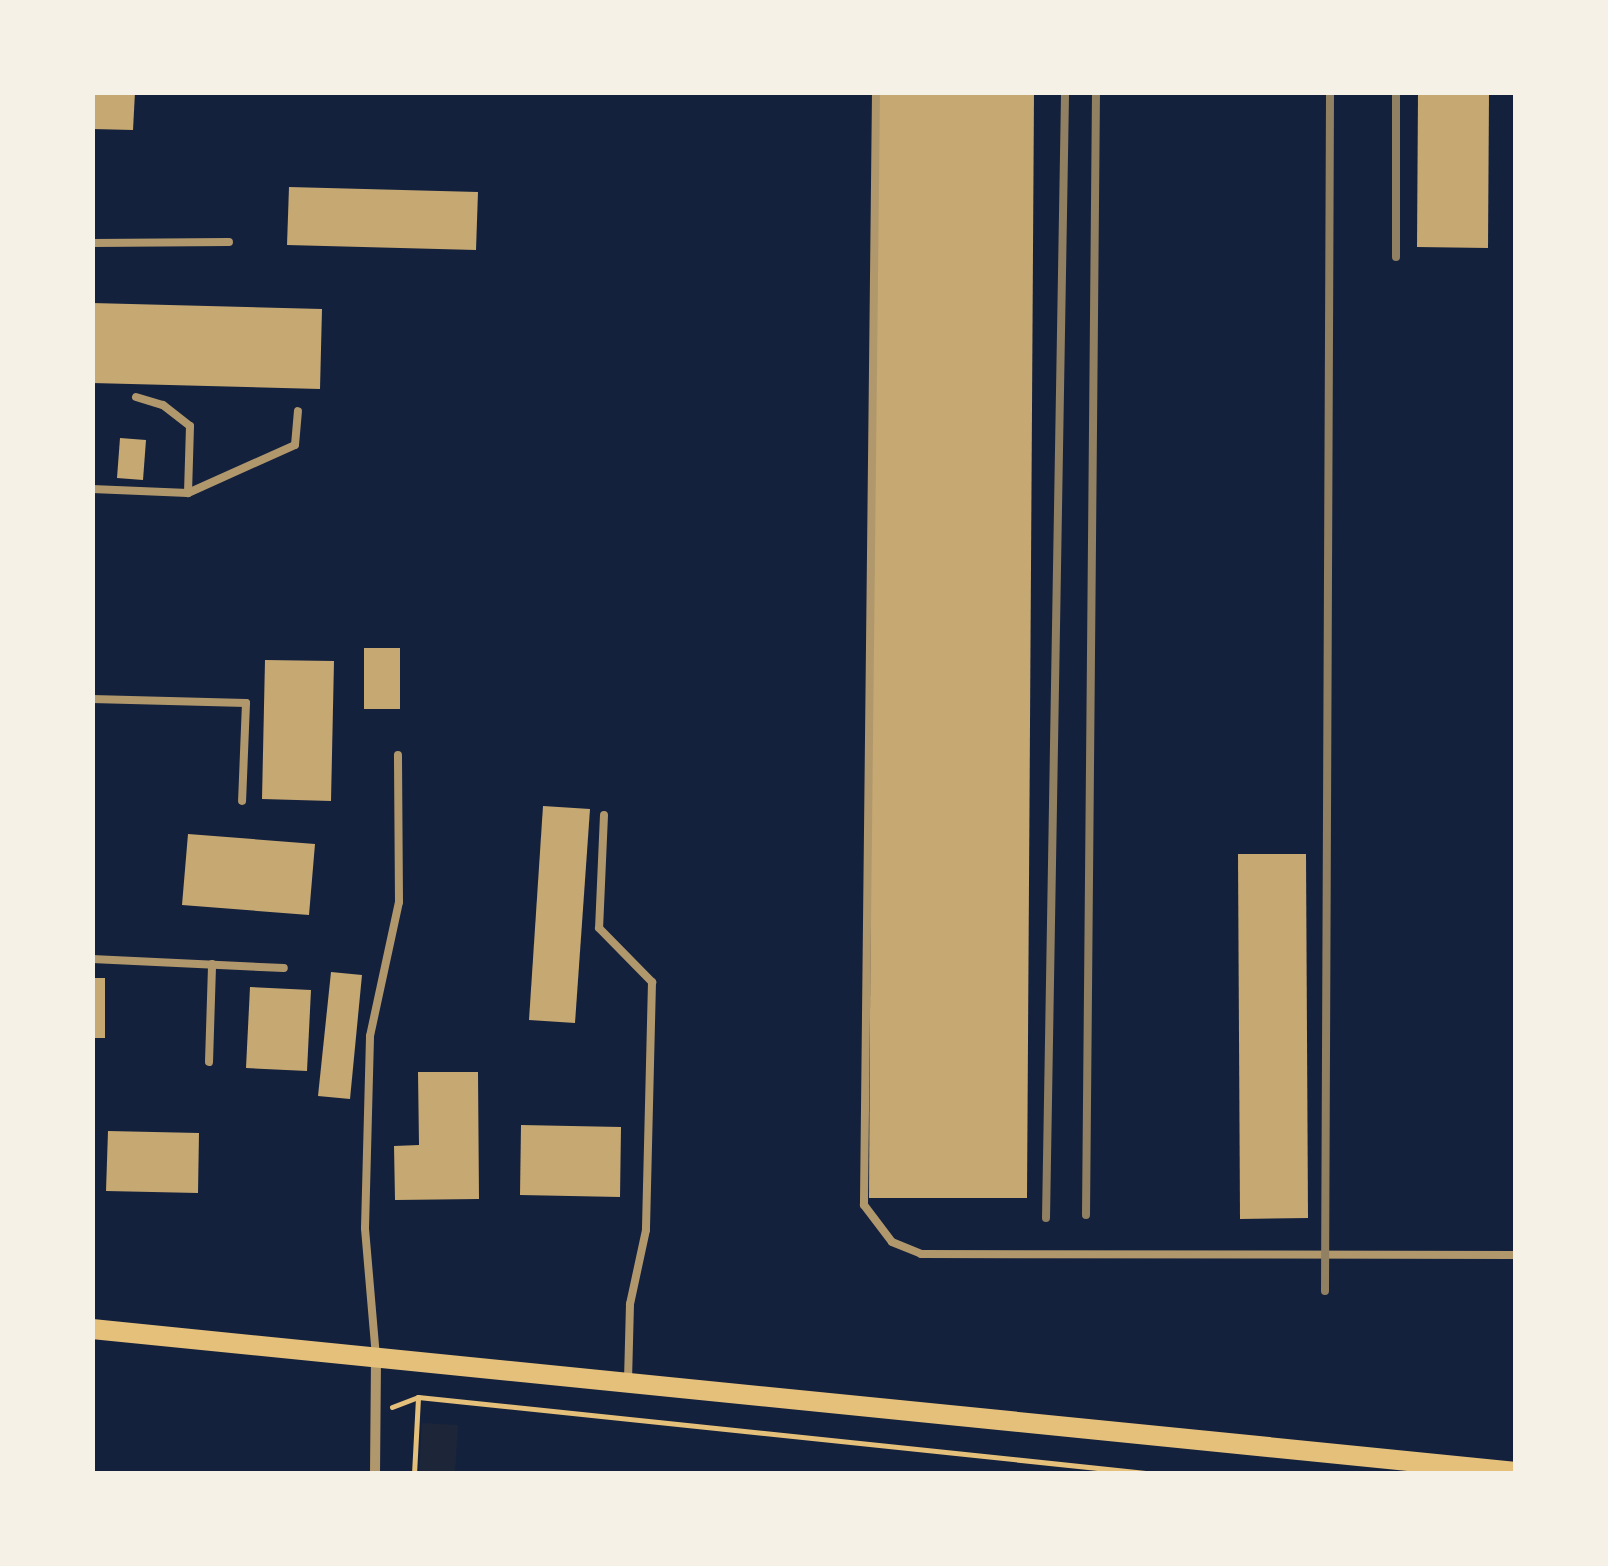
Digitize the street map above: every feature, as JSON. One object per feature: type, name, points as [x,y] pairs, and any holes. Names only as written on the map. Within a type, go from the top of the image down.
[{"type":"main road","points":[[92,1330],[1516,1472]]},
{"type":"street","points":[[374,1474],[376,1357]]},
{"type":"lane","points":[[876,92],[864,1205],[892,1242],[921,1254],[1516,1255]]},
{"type":"lane","points":[[92,243],[230,242]]},
{"type":"lane","points":[[136,396],[163,405],[190,426],[188,493]]},
{"type":"lane","points":[[92,489],[188,493],[294,445],[298,412]]},
{"type":"lane","points":[[92,698],[246,703],[242,801]]},
{"type":"lane","points":[[376,1357],[365,1228],[370,1036],[400,902],[398,755]]},
{"type":"lane","points":[[604,815],[599,928],[652,982],[646,1230],[630,1304],[628,1382]]},
{"type":"lane","points":[[92,959],[284,968]]},
{"type":"lane","points":[[209,1062],[212,964]]},
{"type":"path","points":[[375,1413],[418,1397],[1155,1474]]},
{"type":"path","points":[[414,1474],[418,1397]]},
{"type":"shaded area","points":[[422,1423],[458,1425],[455,1473],[419,1473]]},
{"type":"building","points":[[93,92],[135,92],[133,130],[92,129]]},
{"type":"building","points":[[875,92],[1034,92],[1027,1198],[869,1198]]},
{"type":"building","points":[[1418,92],[1489,92],[1488,248],[1417,247]]},
{"type":"building","points":[[289,187],[478,192],[476,250],[287,245]]},
{"type":"building","points":[[92,303],[322,309],[320,389],[92,383]]},
{"type":"building","points":[[120,438],[146,440],[143,480],[117,478]]},
{"type":"building","points":[[364,648],[400,648],[400,709],[364,709]]},
{"type":"building","points":[[265,660],[334,661],[331,801],[262,799]]},
{"type":"building","points":[[543,806],[590,809],[575,1023],[529,1020]]},
{"type":"building","points":[[188,834],[315,844],[309,915],[182,905]]},
{"type":"building","points":[[1238,854],[1306,854],[1308,1218],[1240,1219]]},
{"type":"building","points":[[331,972],[362,975],[350,1099],[318,1096]]},
{"type":"building","points":[[92,978],[105,978],[105,1038],[92,1038]]},
{"type":"building","points":[[250,987],[311,990],[307,1071],[246,1068]]},
{"type":"building","points":[[418,1072],[478,1072],[479,1199],[395,1200],[394,1146],[419,1145]]},
{"type":"building","points":[[521,1125],[621,1127],[620,1197],[520,1195]]},
{"type":"building","points":[[108,1131],[199,1133],[198,1193],[106,1191]]},
{"type":"railway","points":[[1046,1218],[1065,92]]},
{"type":"railway","points":[[1086,1215],[1096,92]]},
{"type":"railway","points":[[1325,1291],[1330,92]]},
{"type":"railway","points":[[1396,92],[1396,257]]}]
